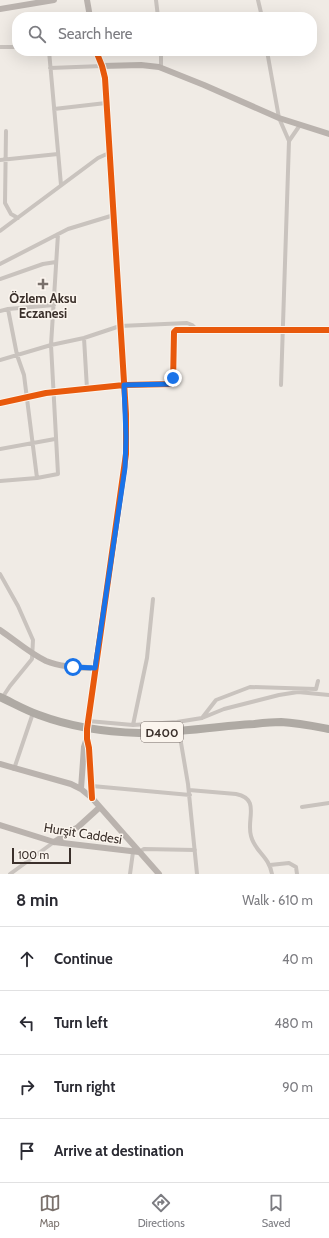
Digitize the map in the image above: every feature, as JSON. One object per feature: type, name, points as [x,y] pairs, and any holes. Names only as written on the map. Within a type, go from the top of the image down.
[{"type":"highway","name":"D400","points":[[1,698],[33,712],[88,725],[134,732],[179,731],[231,725],[280,722],[308,724],[329,729]]},
{"type":"street","points":[[0,9],[54,0]]},
{"type":"street","points":[[87,0],[89,12]]},
{"type":"street","points":[[156,0],[157,12]]},
{"type":"street","points":[[258,0],[261,12]]},
{"type":"street","points":[[0,46],[12,47]]},
{"type":"street","points":[[49,56],[61,185]]},
{"type":"street","points":[[98,56],[105,78],[126,437],[125,468],[95,668],[87,739],[84,747],[81,786],[136,852],[159,874]]},
{"type":"street","points":[[161,56],[161,68]]},
{"type":"street","points":[[268,56],[280,118],[289,141],[281,385]]},
{"type":"street","points":[[50,68],[141,65],[161,68],[280,118],[329,134]]},
{"type":"street","points":[[54,109],[106,103]]},
{"type":"street","points":[[289,141],[300,125]]},
{"type":"street","points":[[6,131],[5,203],[10,214],[18,218]]},
{"type":"street","points":[[0,231],[98,158],[109,153]]},
{"type":"street","points":[[0,160],[58,154]]},
{"type":"street","points":[[0,205],[5,203]]},
{"type":"street","points":[[0,264],[68,229],[114,215]]},
{"type":"street","points":[[0,481],[37,478],[58,474],[51,345],[58,234]]},
{"type":"street","points":[[0,279],[43,264],[56,262]]},
{"type":"street","points":[[0,311],[54,305]]},
{"type":"street","points":[[8,309],[24,375],[37,478]]},
{"type":"street","points":[[0,360],[51,345],[84,338],[120,326],[187,323],[196,329]]},
{"type":"street","points":[[0,403],[53,392],[124,385],[172,384],[176,330],[329,330]]},
{"type":"street","points":[[84,338],[87,389]]},
{"type":"street","points":[[0,449],[55,439]]},
{"type":"street","points":[[0,574],[18,606],[33,640],[32,659],[1,698]]},
{"type":"street","points":[[133,725],[147,658],[153,599]]},
{"type":"street","points":[[0,630],[46,661],[73,667],[95,668]]},
{"type":"street","points":[[202,718],[216,700],[250,687],[316,689],[318,681]]},
{"type":"street","points":[[88,725],[133,725],[178,722],[202,718],[224,709],[279,695],[298,692],[329,695]]},
{"type":"street","points":[[14,769],[33,712]]},
{"type":"street","points":[[179,731],[189,792],[197,874]]},
{"type":"street","points":[[87,739],[89,748],[92,798]]},
{"type":"street","points":[[0,764],[81,786],[241,795],[248,799],[252,810],[250,825],[251,836],[256,846],[267,859],[272,874]]},
{"type":"street","points":[[302,807],[329,803]]},
{"type":"street","points":[[10,874],[54,842],[78,827],[100,807]]},
{"type":"street","name":"Hurşit Caddesi","points":[[0,825],[54,842],[136,852]]},
{"type":"street","points":[[136,852],[144,849],[195,850]]},
{"type":"street","points":[[130,874],[136,852]]},
{"type":"street","points":[[270,866],[291,864],[296,867],[297,874]]},
{"type":"cycle path","points":[[92,798],[87,729],[126,454],[126,414],[105,78],[98,56]]},
{"type":"cycle path","points":[[0,403],[46,393],[124,385],[173,384],[174,332],[176,330],[329,330]]},
{"type":"place","name":"Özlem Aksu Eczanesi","points":[[43,284]]},
{"type":"route","points":[[73,667],[95,668],[125,468],[126,414],[124,385],[172,384],[173,378]]}]
